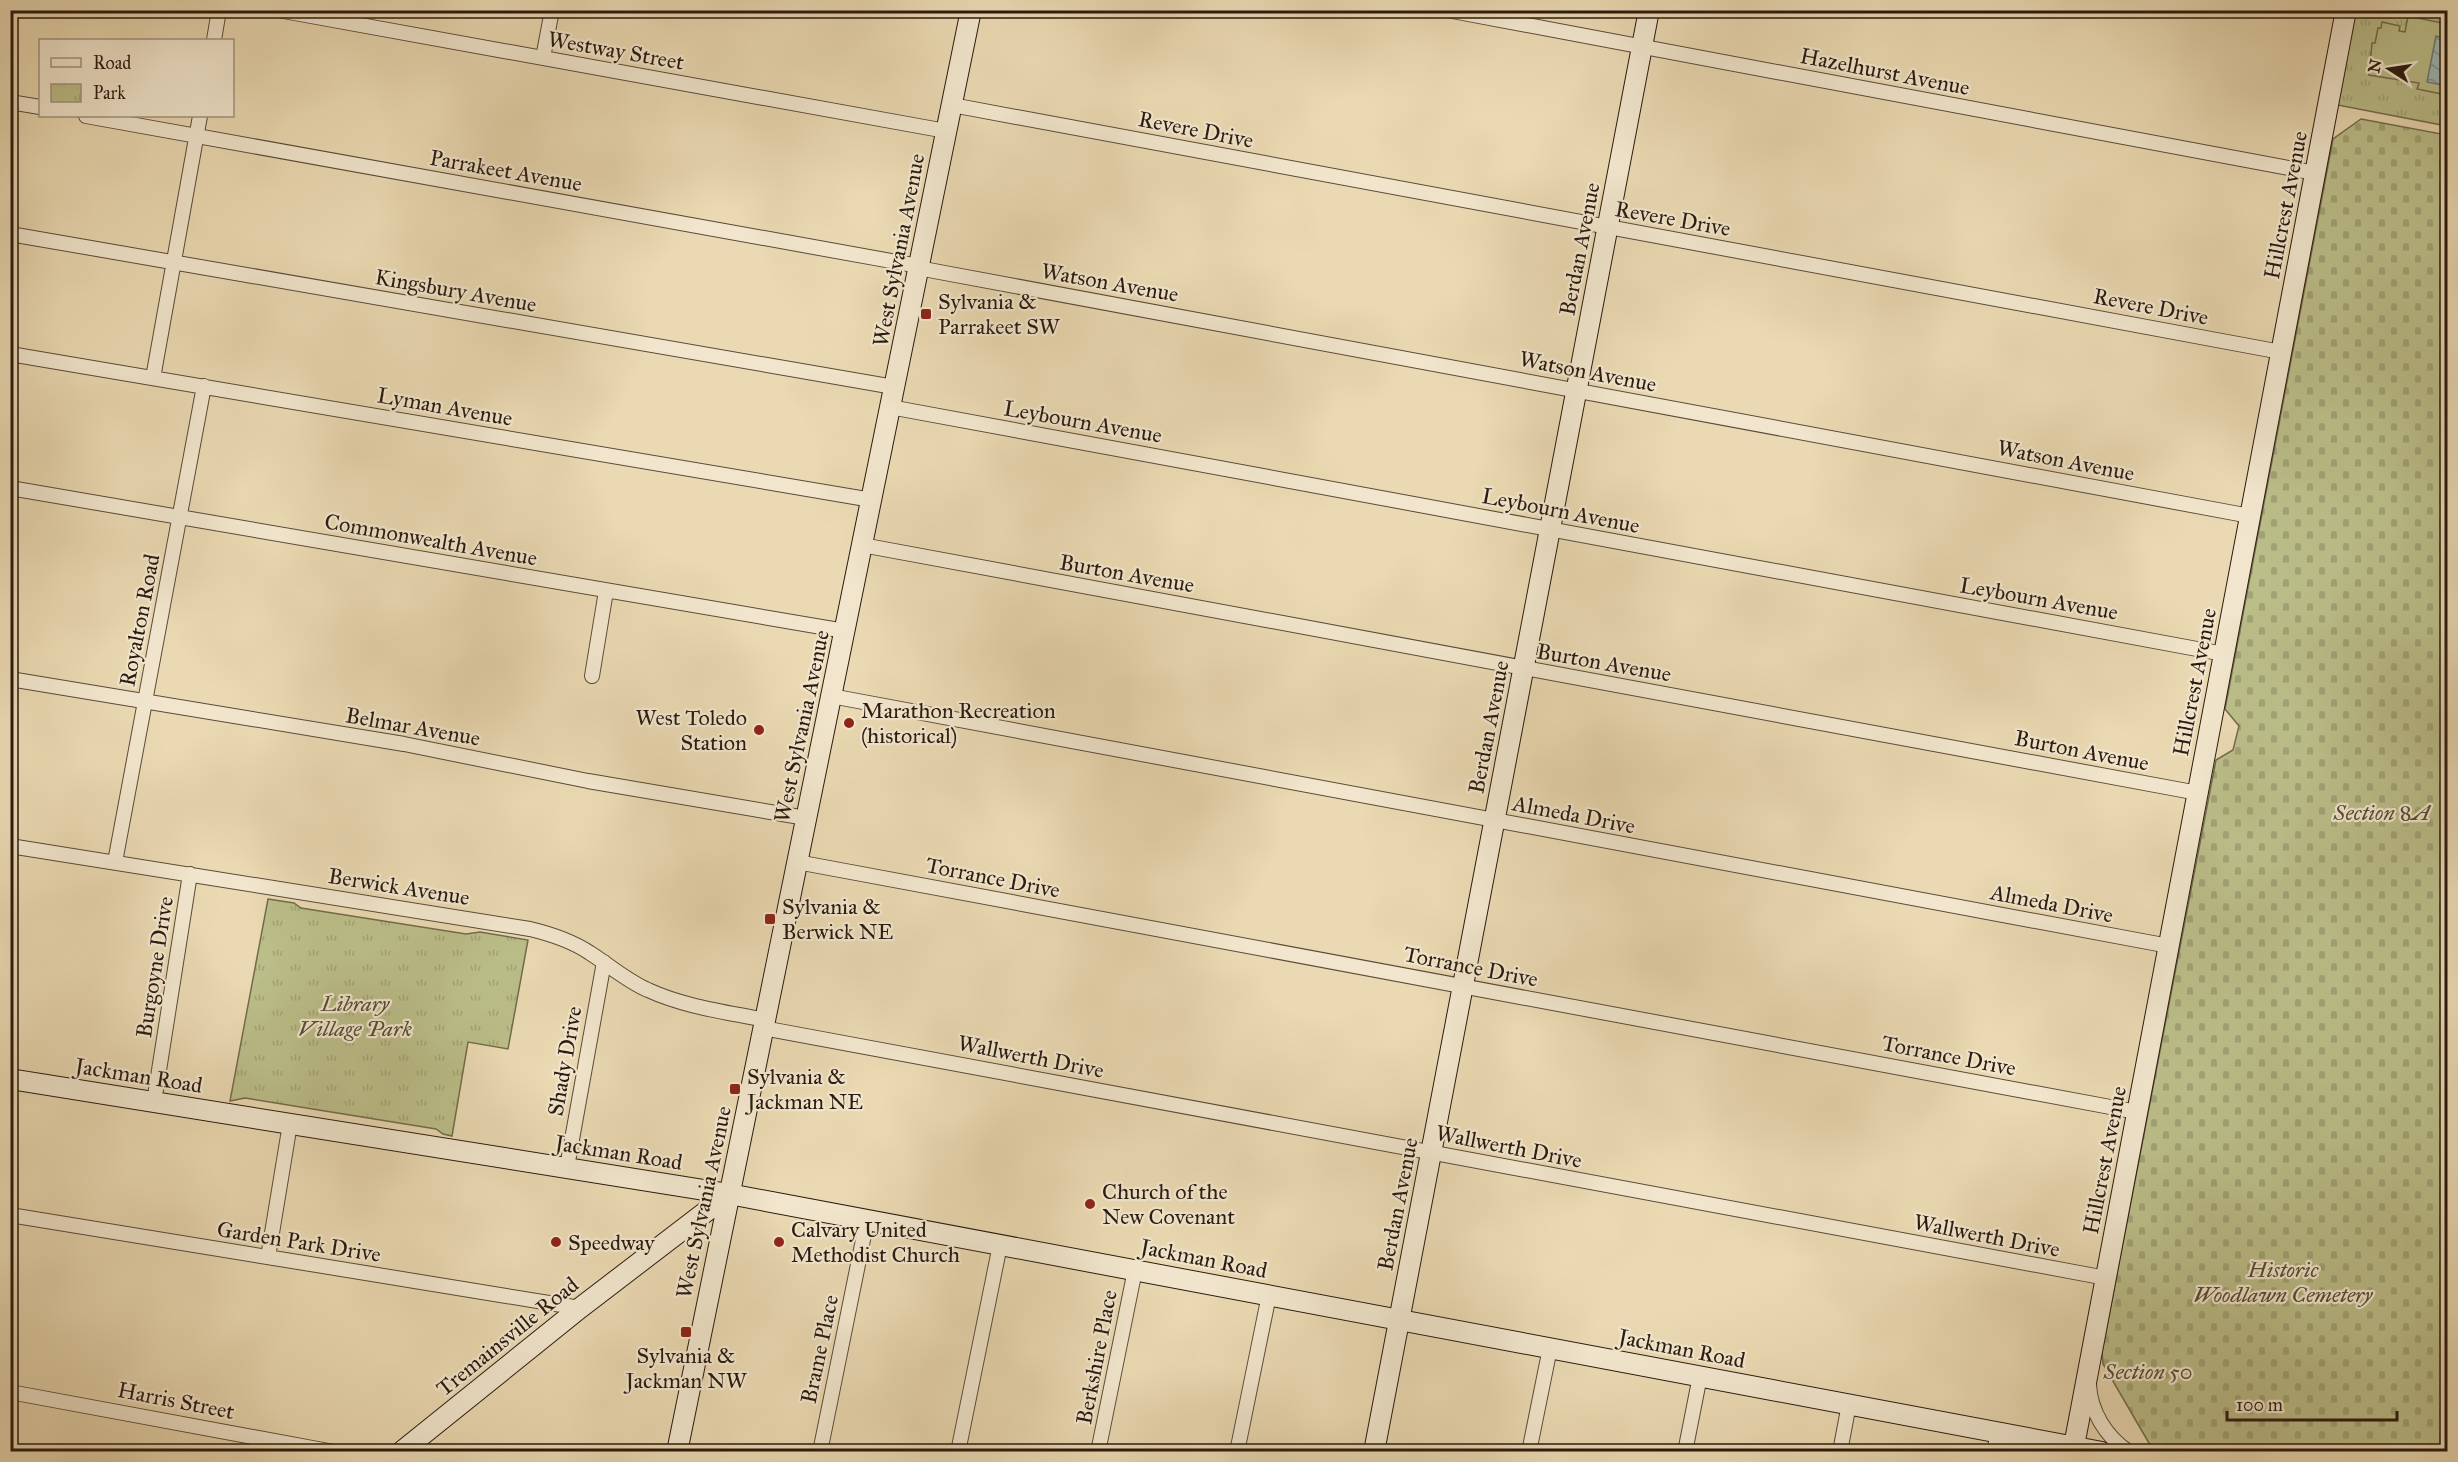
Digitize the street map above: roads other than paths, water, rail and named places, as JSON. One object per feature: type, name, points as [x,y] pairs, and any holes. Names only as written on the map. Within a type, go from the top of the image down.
[{"type":"street","points":[[214,39],[219,10]]},
{"type":"street","name":"Westway Street","points":[[278,10],[946,131]]},
{"type":"street","points":[[543,58],[552,10]]},
{"type":"street","name":"West Sylvania Avenue","points":[[677,1452],[971,10]]},
{"type":"street","name":"Hazelhurst Avenue","points":[[1447,10],[2315,173]]},
{"type":"street","name":"Berdan Avenue","points":[[1374,1452],[1649,10]]},
{"type":"street","name":"Hillcrest Avenue","points":[[2074,1446],[2346,10]]},
{"type":"street","points":[[10,102],[39,107]]},
{"type":"street","name":"Revere Drive","points":[[952,105],[2281,352]]},
{"type":"street","name":"Parrakeet Avenue","points":[[92,117],[919,267]]},
{"type":"street","points":[[153,378],[200,117]]},
{"type":"street","name":"Kingsbury Avenue","points":[[10,234],[894,387]]},
{"type":"street","name":"Watson Avenue","points":[[919,267],[2250,516]]},
{"type":"street","name":"Lyman Avenue","points":[[10,354],[872,500]]},
{"type":"street","name":"Royalton Road","points":[[115,862],[204,386]]},
{"type":"street","name":"Leybourn Avenue","points":[[891,407],[2224,654]]},
{"type":"street","name":"Commonwealth Avenue","points":[[10,488],[845,631]]},
{"type":"street","name":"Burton Avenue","points":[[862,545],[2198,793]]},
{"type":"street","points":[[592,676],[606,591]]},
{"type":"street","name":"Belmar Avenue","points":[[10,680],[404,744],[598,783],[806,818]]},
{"type":"street","name":"Almeda Drive","points":[[831,696],[2169,946]]},
{"type":"street","name":"Berwick Avenue","points":[[10,846],[530,929],[567,941],[646,989],[665,997],[764,1024]]},
{"type":"street","name":"Torrance Drive","points":[[797,862],[2137,1112]]},
{"type":"street","name":"Burgoyne Drive","points":[[154,1102],[190,874]]},
{"type":"street","name":"Shady Drive","points":[[567,1167],[604,962]]},
{"type":"street","name":"Wallwerth Drive","points":[[764,1024],[2106,1278]]},
{"type":"street","name":"Jackman Road","points":[[10,1079],[729,1194],[2102,1452]]},
{"type":"street","points":[[268,1257],[290,1124]]},
{"type":"street","name":"Tremainsville Road","points":[[401,1452],[580,1308],[729,1194]]},
{"type":"street","name":"Garden Park Drive","points":[[10,1215],[580,1308]]},
{"type":"street","name":"Brame Place","points":[[820,1452],[867,1220]]},
{"type":"street","points":[[958,1452],[1000,1245]]},
{"type":"street","name":"Berkshire Place","points":[[1098,1452],[1135,1270]]},
{"type":"street","points":[[1237,1452],[1269,1295]]},
{"type":"street","points":[[1529,1452],[1550,1348]]},
{"type":"street","name":"Hillcrest Avenue","points":[[2090,1363],[2089,1388],[2098,1417],[2112,1439],[2129,1452]]},
{"type":"street","points":[[1685,1452],[1700,1376]]},
{"type":"street","name":"Harris Street","points":[[10,1392],[334,1452]]},
{"type":"street","points":[[1840,1452],[1849,1404]]},
{"type":"street","points":[[1994,1452],[1998,1432]]},
{"type":"water","points":[[2436,36],[2447,39],[2447,86],[2427,82]]},
{"type":"place","name":"Sylvania & Parrakeet SW","points":[[926,314]]},
{"type":"place","name":"Marathon Recreation (historical)","points":[[849,723]]},
{"type":"place","name":"West Toledo Station","points":[[759,730]]},
{"type":"place","name":"Sylvania & Berwick NE","points":[[770,919]]},
{"type":"place","name":"Sylvania & Jackman NE","points":[[735,1089]]},
{"type":"place","name":"Church of the New Covenant","points":[[1090,1204]]},
{"type":"place","name":"Speedway","points":[[556,1242]]},
{"type":"place","name":"Calvary United Methodist Church","points":[[779,1242]]},
{"type":"place","name":"Sylvania & Jackman NW","points":[[686,1332]]},
{"type":"park label","name":"Section 8A","points":[[2382,812]]},
{"type":"park label","name":"Library Village Park","points":[[355,1016]]},
{"type":"park label","name":"Historic Woodlawn Cemetery","points":[[2283,1282]]},
{"type":"park label","name":"Section 50","points":[[2148,1371]]}]
